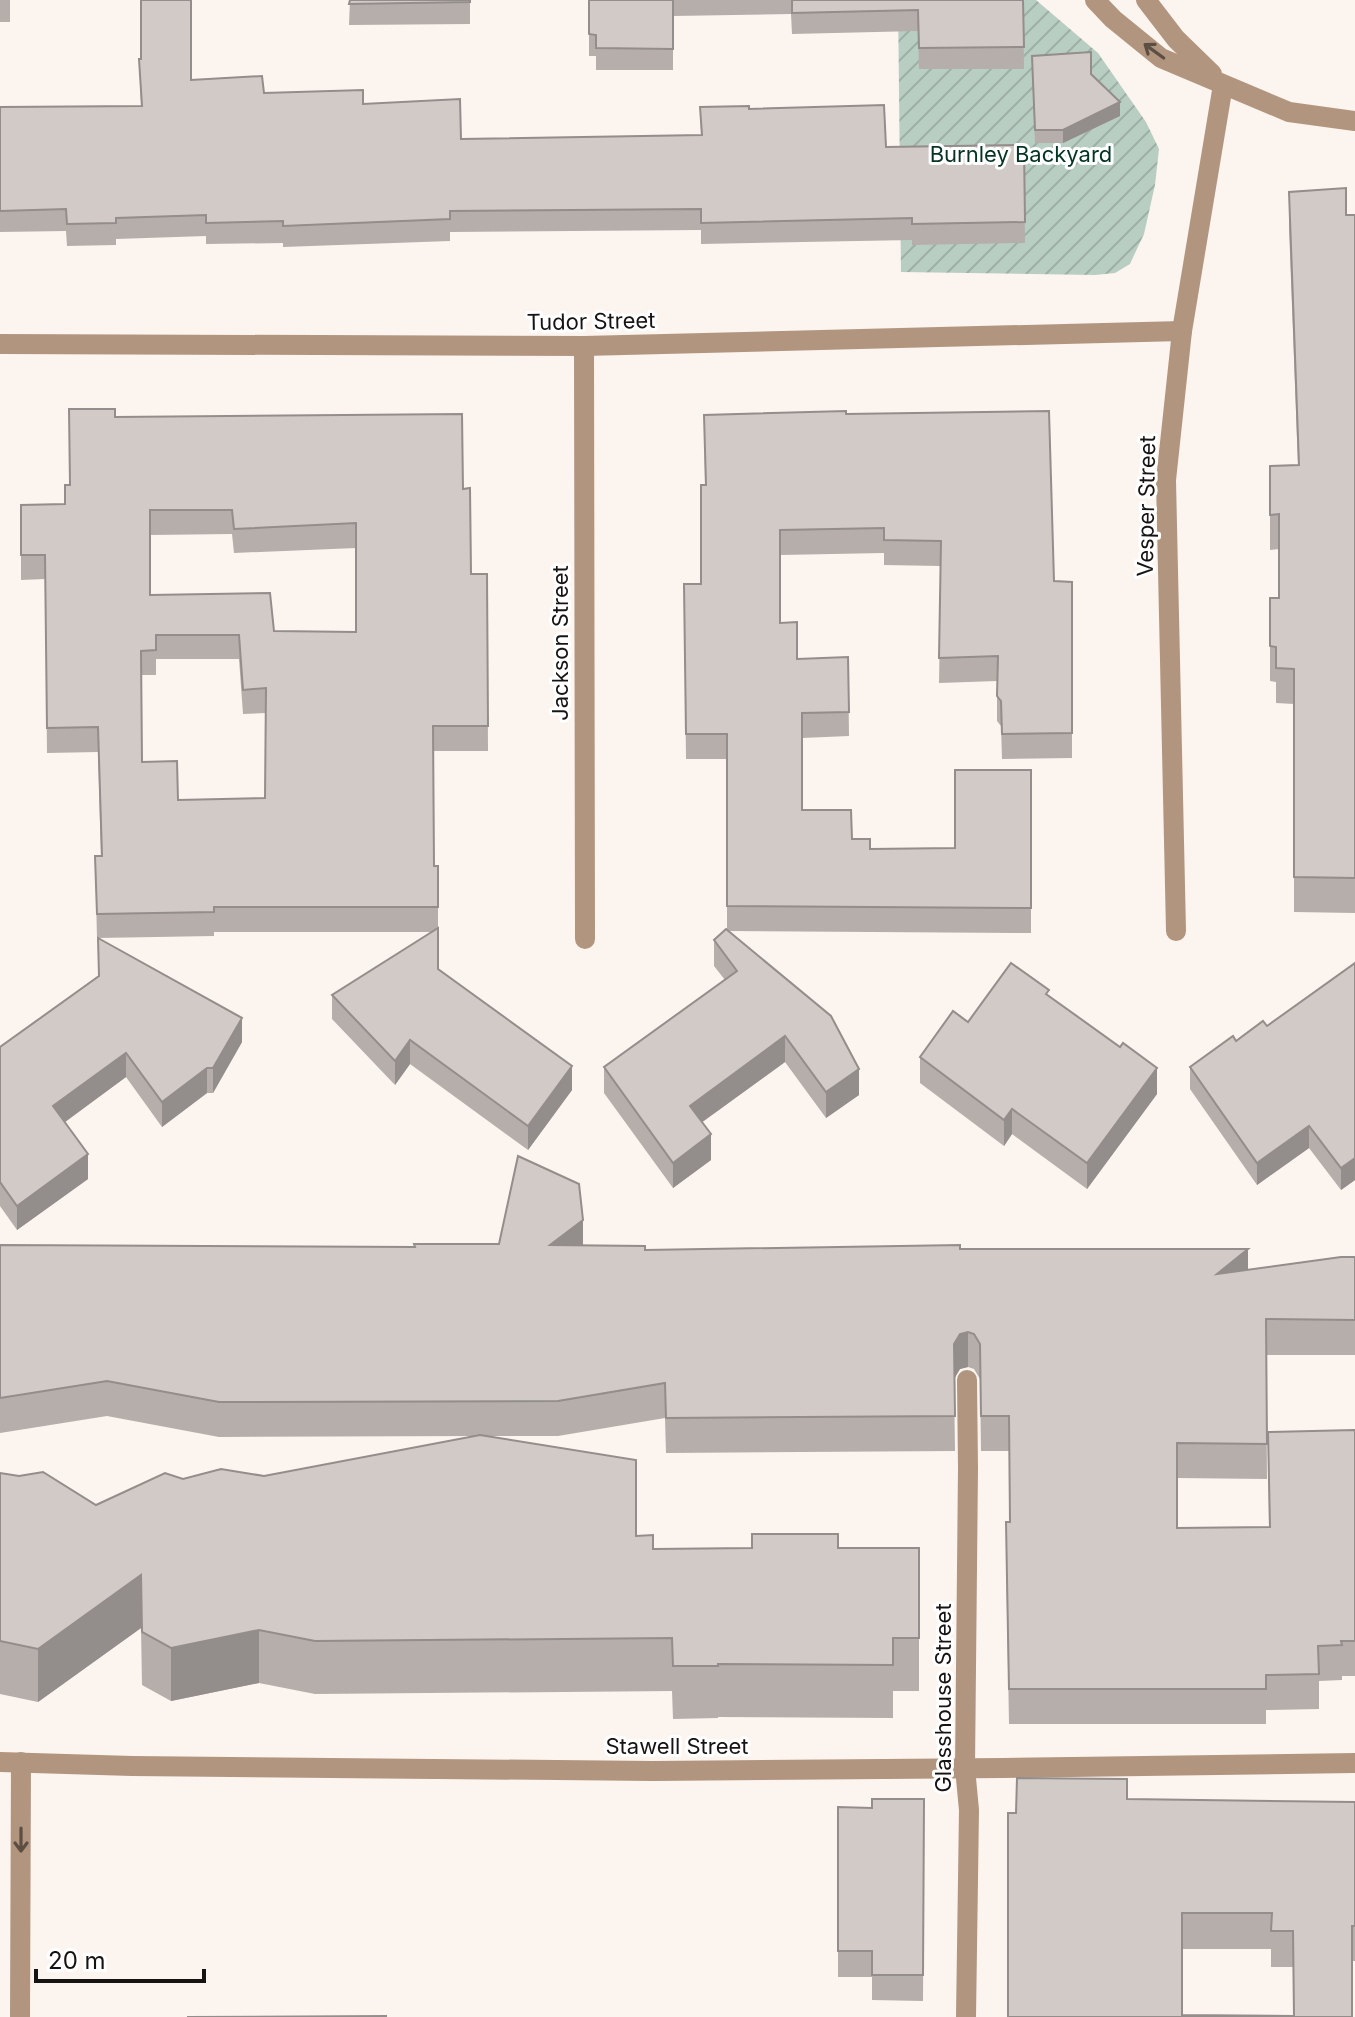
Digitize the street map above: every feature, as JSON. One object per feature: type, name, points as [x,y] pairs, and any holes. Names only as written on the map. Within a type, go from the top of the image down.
[{"type":"street","points":[[1095,0],[1161,58],[1289,112],[1355,121]]},
{"type":"street","points":[[1146,0],[1176,39],[1223,85]]},
{"type":"street","name":"Vesper Street","points":[[1176,931],[1166,480],[1182,331],[1223,85]]},
{"type":"street","name":"Tudor Street","points":[[0,344],[584,346],[1182,331]]},
{"type":"street","name":"Jackson Street","points":[[584,346],[585,939]]},
{"type":"street","name":"Glasshouse Street","points":[[966,2017],[969,1810],[965,1768],[967,1380]]},
{"type":"street","points":[[10,1762],[20,2017]]},
{"type":"street","name":"Stawell Street","points":[[10,1762],[653,1771],[1355,1763]]},
{"type":"green space","name":"Burnley Backyard","points":[[898,0],[1036,0],[1098,53],[1146,122],[1159,149],[1144,234],[1130,264],[1115,273],[1095,275],[901,272]]},
{"type":"building","points":[[141,0],[191,0],[191,80],[262,76],[264,93],[363,90],[363,104],[460,99],[461,139],[702,135],[700,107],[749,106],[749,109],[884,105],[886,147],[1024,145],[1025,222],[912,224],[912,218],[701,223],[701,209],[450,211],[450,219],[283,226],[283,221],[206,223],[206,215],[116,218],[116,223],[67,224],[66,209],[0,211],[0,107],[142,106],[139,59]]},
{"type":"building","points":[[350,0],[470,0],[470,2],[349,4]]},
{"type":"building","points":[[589,0],[673,0],[673,49],[596,48],[596,35],[589,34]]},
{"type":"building","points":[[792,0],[1023,0],[1024,47],[919,48],[918,10],[792,13]]},
{"type":"building","points":[[1091,52],[1091,74],[1120,102],[1063,130],[1035,130],[1032,56]]},
{"type":"building","points":[[1346,188],[1346,215],[1355,215],[1355,878],[1294,877],[1294,669],[1276,668],[1276,647],[1270,646],[1270,598],[1279,598],[1279,514],[1270,515],[1270,466],[1299,465],[1289,192]]},
{"type":"building","points":[[69,409],[115,409],[115,417],[462,414],[463,489],[470,488],[471,574],[487,574],[488,726],[433,726],[434,866],[438,866],[438,907],[214,907],[214,912],[97,914],[95,856],[102,856],[98,727],[47,728],[45,555],[21,555],[21,505],[65,504],[65,485],[70,485]],"holes":[[[150,510],[232,510],[234,529],[356,523],[356,632],[274,631],[270,593],[150,595]],[[156,635],[239,635],[243,690],[266,688],[265,798],[178,800],[177,761],[142,762],[141,651],[156,650]]]},
{"type":"building","points":[[846,411],[846,414],[1049,411],[1054,581],[1072,582],[1072,733],[1002,734],[1001,701],[997,696],[998,656],[939,658],[941,541],[884,540],[884,528],[780,530],[780,623],[797,622],[797,659],[848,657],[849,712],[802,713],[802,810],[851,810],[852,839],[870,839],[870,849],[955,848],[955,770],[1031,770],[1031,908],[727,906],[727,734],[686,734],[684,584],[701,584],[701,485],[706,485],[704,415]]},
{"type":"building","points":[[438,928],[438,969],[572,1066],[528,1126],[410,1040],[395,1061],[332,995]]},
{"type":"building","points":[[726,929],[831,1016],[859,1069],[826,1092],[785,1036],[690,1106],[711,1134],[673,1163],[604,1067],[737,971],[714,940]]},
{"type":"building","points":[[98,938],[242,1018],[213,1068],[207,1068],[162,1102],[126,1053],[53,1106],[88,1154],[17,1206],[0,1182],[0,1047],[99,976]]},
{"type":"building","points":[[1011,963],[1049,990],[1046,994],[1120,1047],[1123,1043],[1157,1068],[1087,1163],[1012,1109],[1004,1120],[920,1057],[953,1011],[968,1022]]},
{"type":"building","points":[[1355,963],[1355,1158],[1341,1168],[1309,1126],[1257,1163],[1190,1067],[1233,1036],[1236,1041],[1263,1021],[1267,1026]]},
{"type":"building","points":[[518,1156],[579,1184],[583,1220],[550,1245],[645,1246],[645,1250],[960,1245],[960,1249],[1248,1249],[1217,1274],[1355,1257],[1355,1320],[1266,1319],[1267,1444],[1177,1443],[1177,1528],[1270,1527],[1268,1432],[1355,1430],[1355,1641],[1318,1646],[1319,1674],[1266,1675],[1266,1689],[1009,1689],[1006,1522],[1010,1522],[1009,1416],[981,1416],[980,1344],[974,1334],[968,1332],[960,1334],[954,1344],[955,1416],[666,1418],[665,1383],[558,1401],[219,1402],[107,1381],[0,1398],[0,1245],[415,1247],[414,1244],[499,1244]]},
{"type":"building","points":[[480,1435],[636,1460],[636,1536],[653,1535],[653,1549],[752,1548],[752,1534],[838,1534],[838,1548],[919,1548],[919,1638],[893,1638],[893,1665],[673,1666],[672,1638],[315,1641],[259,1630],[171,1648],[142,1632],[141,1575],[38,1649],[0,1641],[0,1473],[19,1476],[43,1472],[96,1505],[165,1473],[183,1479],[221,1469],[264,1476]]},
{"type":"building","points":[[1017,1778],[1127,1779],[1127,1799],[1355,1802],[1352,2017],[1008,2017],[1008,1813],[1016,1813]],"holes":[[[1182,1913],[1272,1913],[1271,1931],[1293,1931],[1294,2016],[1182,2015]]]},
{"type":"building","points":[[872,1799],[924,1799],[923,1975],[872,1975],[872,1951],[838,1951],[838,1807],[872,1808]]},
{"type":"building","points":[[386,2016],[386,2017],[187,2017]]}]
